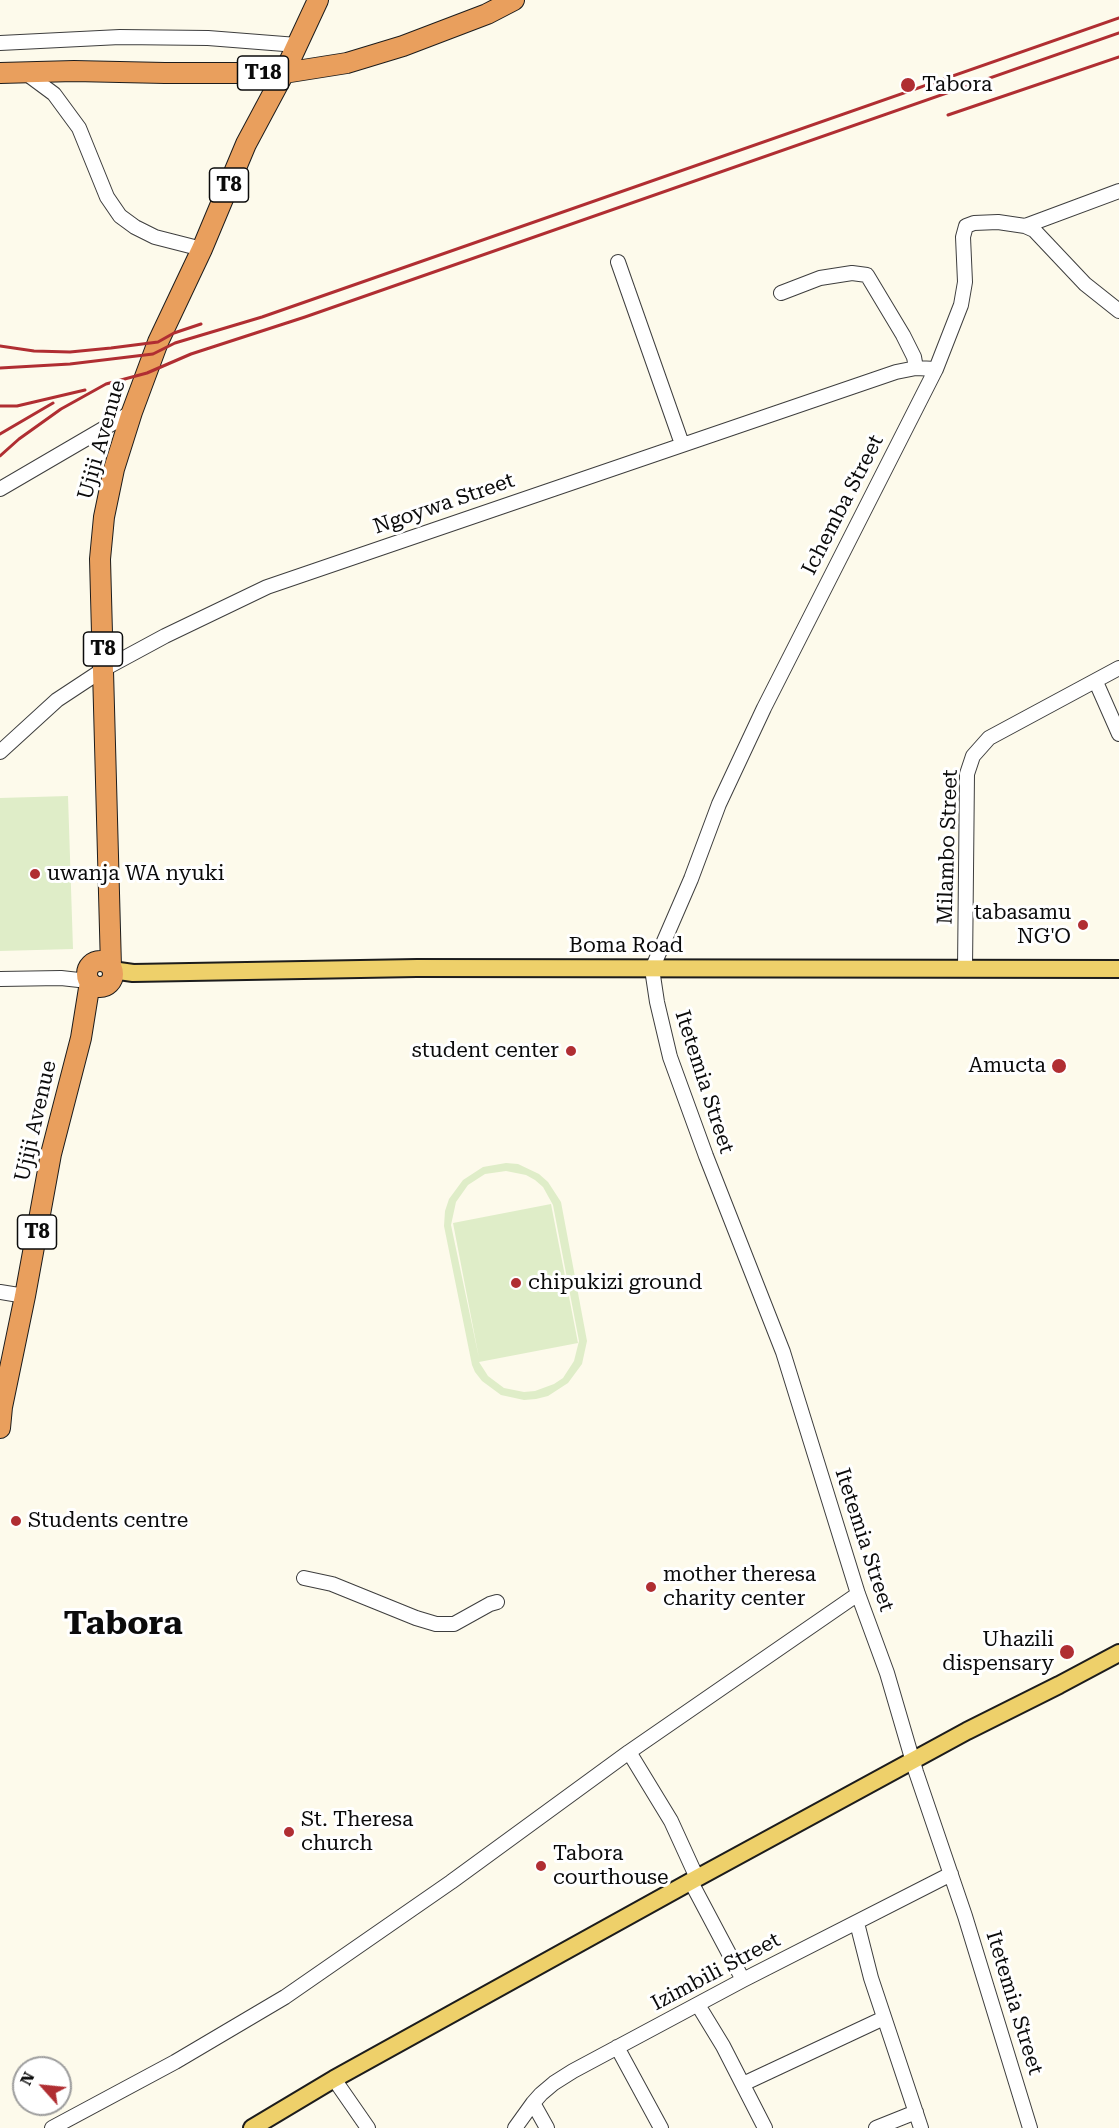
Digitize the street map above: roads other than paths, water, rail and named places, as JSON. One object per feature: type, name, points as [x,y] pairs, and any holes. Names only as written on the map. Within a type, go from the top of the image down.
[{"type":"highway","name":"Ujiji Avenue","points":[[0,1428],[1,1408],[25,1296],[51,1154],[110,932],[100,559],[104,517],[114,469],[158,342],[202,249],[246,144],[284,73],[318,0]]},
{"type":"highway","name":"T18","points":[[0,73],[27,74],[74,70],[284,73],[347,63],[403,46],[487,14],[514,0]]},
{"type":"main road","name":"Boma Road","points":[[100,975],[417,968],[1119,969]]},
{"type":"main road","points":[[252,2128],[334,2079],[694,1880],[967,1731],[1059,1686],[1119,1653]]},
{"type":"street","points":[[0,43],[120,37],[207,38],[297,45]]},
{"type":"street","points":[[27,74],[54,94],[79,128],[107,197],[120,216],[155,237],[202,249]]},
{"type":"street","points":[[1025,226],[1119,191]]},
{"type":"street","name":"Ichemba Street","points":[[652,969],[691,879],[719,804],[764,708],[936,369],[961,305],[965,282],[963,237],[966,226],[974,223],[998,222],[1025,226]]},
{"type":"street","points":[[1025,226],[1039,235],[1085,284],[1119,311]]},
{"type":"street","points":[[618,262],[682,444]]},
{"type":"street","points":[[781,293],[820,278],[852,273],[867,275],[903,335],[914,357],[916,368]]},
{"type":"street","name":"Ngoywa Street","points":[[0,752],[57,700],[104,669],[165,636],[267,587],[896,372],[916,368],[936,369]]},
{"type":"street","points":[[0,489],[132,412]]},
{"type":"street","name":"Milambo Street","points":[[965,968],[967,774],[973,756],[989,738],[1119,668]]},
{"type":"street","points":[[1096,682],[1119,734]]},
{"type":"street","name":"Itetemia Street","points":[[652,969],[670,1057],[783,1352],[858,1594],[887,1673],[1030,2128]]},
{"type":"street","points":[[0,979],[100,975]]},
{"type":"street","points":[[0,1292],[25,1296]]},
{"type":"street","points":[[304,1578],[332,1584],[436,1624],[454,1624],[497,1602]]},
{"type":"street","points":[[52,2128],[175,2062],[285,1997],[450,1882],[629,1752],[858,1594]]},
{"type":"street","points":[[629,1752],[671,1821],[694,1880],[743,1980]]},
{"type":"street","name":"Izimbili Street","points":[[515,2128],[532,2103],[554,2083],[743,1980],[951,1874]]},
{"type":"street","points":[[857,1923],[884,2018],[921,2128]]},
{"type":"street","points":[[698,2006],[743,2084],[765,2128]]},
{"type":"street","points":[[743,2084],[884,2018]]},
{"type":"street","points":[[617,2047],[661,2128]]},
{"type":"street","points":[[334,2079],[368,2128]]},
{"type":"street","points":[[532,2103],[547,2128]]},
{"type":"street","points":[[876,2128],[916,2112]]},
{"type":"railway","points":[[0,368],[70,364],[153,354],[175,343],[262,317],[1119,18]]},
{"type":"railway","points":[[0,456],[19,439],[61,409],[106,384],[147,373],[191,354],[305,317],[1119,33]]},
{"type":"railway","points":[[948,115],[1119,57]]},
{"type":"railway","points":[[0,346],[34,351],[70,352],[111,348],[158,342],[174,333],[201,324]]},
{"type":"railway","points":[[0,406],[17,406],[85,390]]},
{"type":"railway","points":[[0,434],[53,403]]},
{"type":"place","name":"Tabora","points":[[908,85]]},
{"type":"place","name":"uwanja WA nyuki","points":[[35,874]]},
{"type":"place","name":"tabasamu NG'O","points":[[1083,925]]},
{"type":"place","name":"student center","points":[[571,1051]]},
{"type":"place","name":"Amucta","points":[[1059,1066]]},
{"type":"place","name":"chipukizi ground","points":[[516,1283]]},
{"type":"place","name":"Students centre","points":[[16,1521]]},
{"type":"place","name":"mother theresa charity center","points":[[651,1587]]},
{"type":"place","name":"Uhazili dispensary","points":[[1067,1652]]},
{"type":"place","name":"St. Theresa church","points":[[289,1832]]},
{"type":"place","name":"Tabora courthouse","points":[[541,1866]]},
{"type":"district","name":"Tabora","points":[[123,1624]]}]
